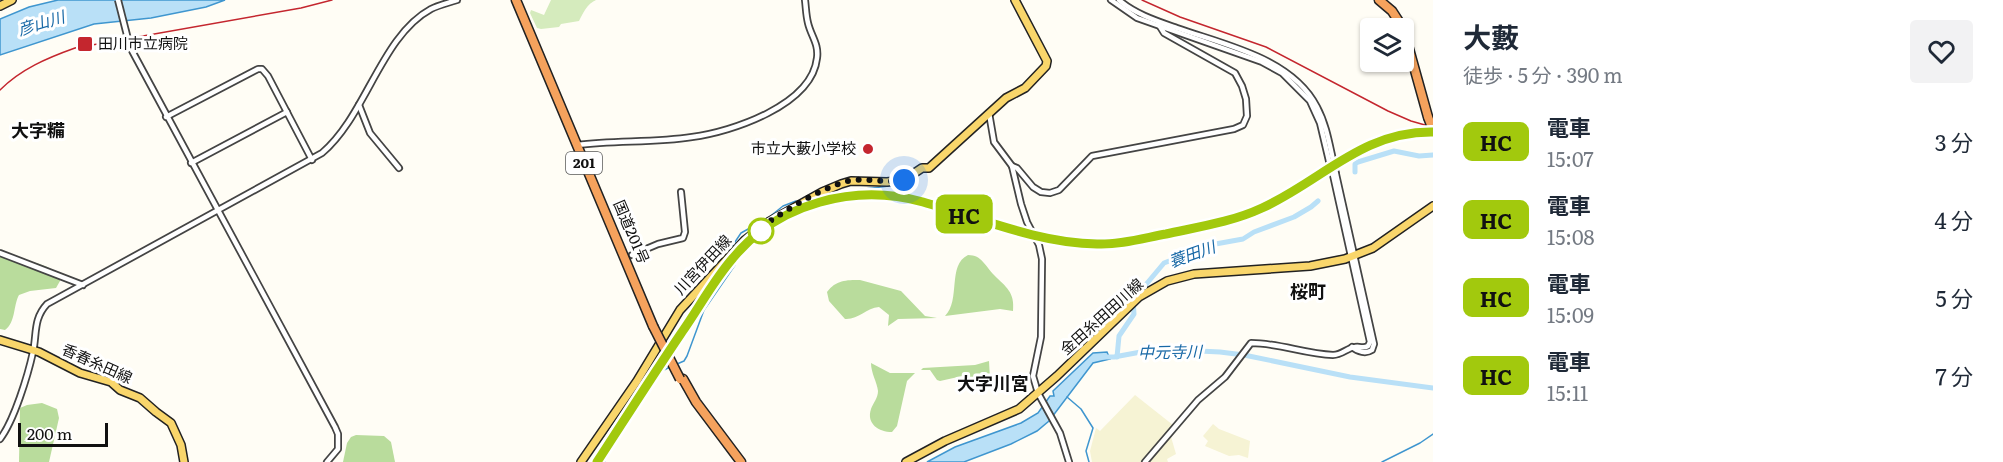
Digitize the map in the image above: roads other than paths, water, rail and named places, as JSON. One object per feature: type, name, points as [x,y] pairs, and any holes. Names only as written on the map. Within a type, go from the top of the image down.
[{"type":"highway","name":"国道201号","points":[[518,0],[655,325],[681,379],[739,462]]},
{"type":"highway","points":[[1379,0],[1392,11],[1396,18]]},
{"type":"highway","points":[[1414,68],[1433,130]]},
{"type":"main road","points":[[0,6],[12,0]]},
{"type":"main road","name":"川宮伊田線","points":[[581,462],[637,381],[680,310],[745,240],[770,221],[822,192],[846,182],[898,181],[910,178],[922,168],[929,168],[1011,94],[1025,88],[1047,64],[1038,41],[1015,0]]},
{"type":"main road","name":"金田糸田田川線","points":[[906,462],[945,441],[1010,414],[1039,395],[1139,297],[1167,281],[1194,274],[1316,265],[1352,257],[1373,248],[1433,206]]},
{"type":"main road","name":"香春糸田線","points":[[0,340],[33,350],[80,373],[111,382],[120,390],[140,398],[171,423],[181,445],[184,462]]},
{"type":"street","points":[[118,0],[130,47],[335,427],[338,434],[338,449],[327,462]]},
{"type":"street","points":[[0,439],[14,412],[33,350],[35,329],[42,310],[55,300],[322,153],[339,137],[406,29],[429,10],[457,0]]},
{"type":"street","points":[[579,145],[691,137],[775,111],[809,81],[814,71],[817,47],[808,25],[805,0]]},
{"type":"street","points":[[1012,166],[1017,168],[1033,187],[1041,192],[1050,193],[1059,190],[1092,156],[1234,129],[1243,125],[1247,116],[1246,99],[1235,73],[1167,29],[1111,0]]},
{"type":"street","points":[[1121,4],[1137,18],[1262,62],[1282,73],[1310,101],[1323,131],[1331,160],[1374,347],[1366,352],[1352,347],[1342,354],[1334,355],[1255,343],[1248,345],[1225,377],[1198,400],[1145,462]]},
{"type":"street","points":[[166,117],[260,68],[265,70],[312,160]]},
{"type":"street","points":[[359,105],[368,130],[399,168]]},
{"type":"street","points":[[191,163],[287,112]]},
{"type":"street","points":[[989,113],[994,142],[1012,166],[1021,204],[1039,246],[1042,259],[1041,337],[1033,374],[1039,395],[1057,428],[1069,462]]},
{"type":"street","points":[[632,255],[658,244],[683,238],[685,232],[681,192]]},
{"type":"street","points":[[0,253],[83,285]]},
{"type":"water","name":"彦山川","points":[[58,0],[225,0],[206,7],[151,18],[94,24],[0,55],[0,19],[29,7]]},
{"type":"water","points":[[1107,352],[1110,359],[1093,363],[1049,421],[1037,431],[1011,444],[964,462],[927,462],[955,447],[1021,423],[1038,413],[1050,396],[1054,396],[1053,391],[1093,353]]},
{"type":"waterway","name":"蓑田川","points":[[1355,172],[1355,164],[1358,162],[1394,151],[1419,156],[1433,155]]},
{"type":"waterway","points":[[821,196],[897,185]]},
{"type":"waterway","points":[[727,254],[741,233],[768,218],[783,206],[796,201]]},
{"type":"waterway","name":"蓑田川","points":[[1117,357],[1119,336],[1134,314],[1133,300],[1164,263],[1210,245],[1243,239],[1254,232],[1294,217],[1318,201]]},
{"type":"waterway","points":[[677,364],[684,361],[687,356],[704,310],[735,265],[731,260]]},
{"type":"waterway","name":"中元寺川","points":[[1103,357],[1157,349],[1220,352],[1350,377],[1433,388]]},
{"type":"waterway","points":[[605,462],[598,455],[633,397],[645,383],[651,384],[660,372],[670,367]]},
{"type":"waterway","points":[[1067,397],[1081,409],[1093,428],[1086,451],[1089,462]]},
{"type":"waterway","points":[[1382,462],[1433,434]]},
{"type":"railway","points":[[0,90],[35,65],[75,48],[301,8],[332,0]]},
{"type":"railway","points":[[1142,0],[1180,17],[1266,47],[1388,111],[1432,127]]},
{"type":"railway","points":[[597,462],[726,266],[752,239],[772,223],[795,211],[819,202],[845,197],[871,195],[897,197],[923,202],[1009,229],[1053,239],[1097,244],[1132,241],[1239,217],[1284,197],[1364,148],[1408,134],[1433,132]]},
{"type":"train","name":"HC","points":[[597,462],[732,258],[761,231],[799,209],[844,196],[870,195],[906,198],[1063,242],[1112,244],[1212,224],[1249,214],[1285,196],[1371,143],[1395,135],[1433,132]]},
{"type":"place","name":"田川市立病院","points":[[85,44]]},
{"type":"place","name":"市立大藪小学校","points":[[868,149]]},
{"type":"district","name":"大字糒","points":[[38,131]]},
{"type":"district","name":"桜町","points":[[1308,292]]},
{"type":"district","name":"大字川宮","points":[[993,384]]}]
